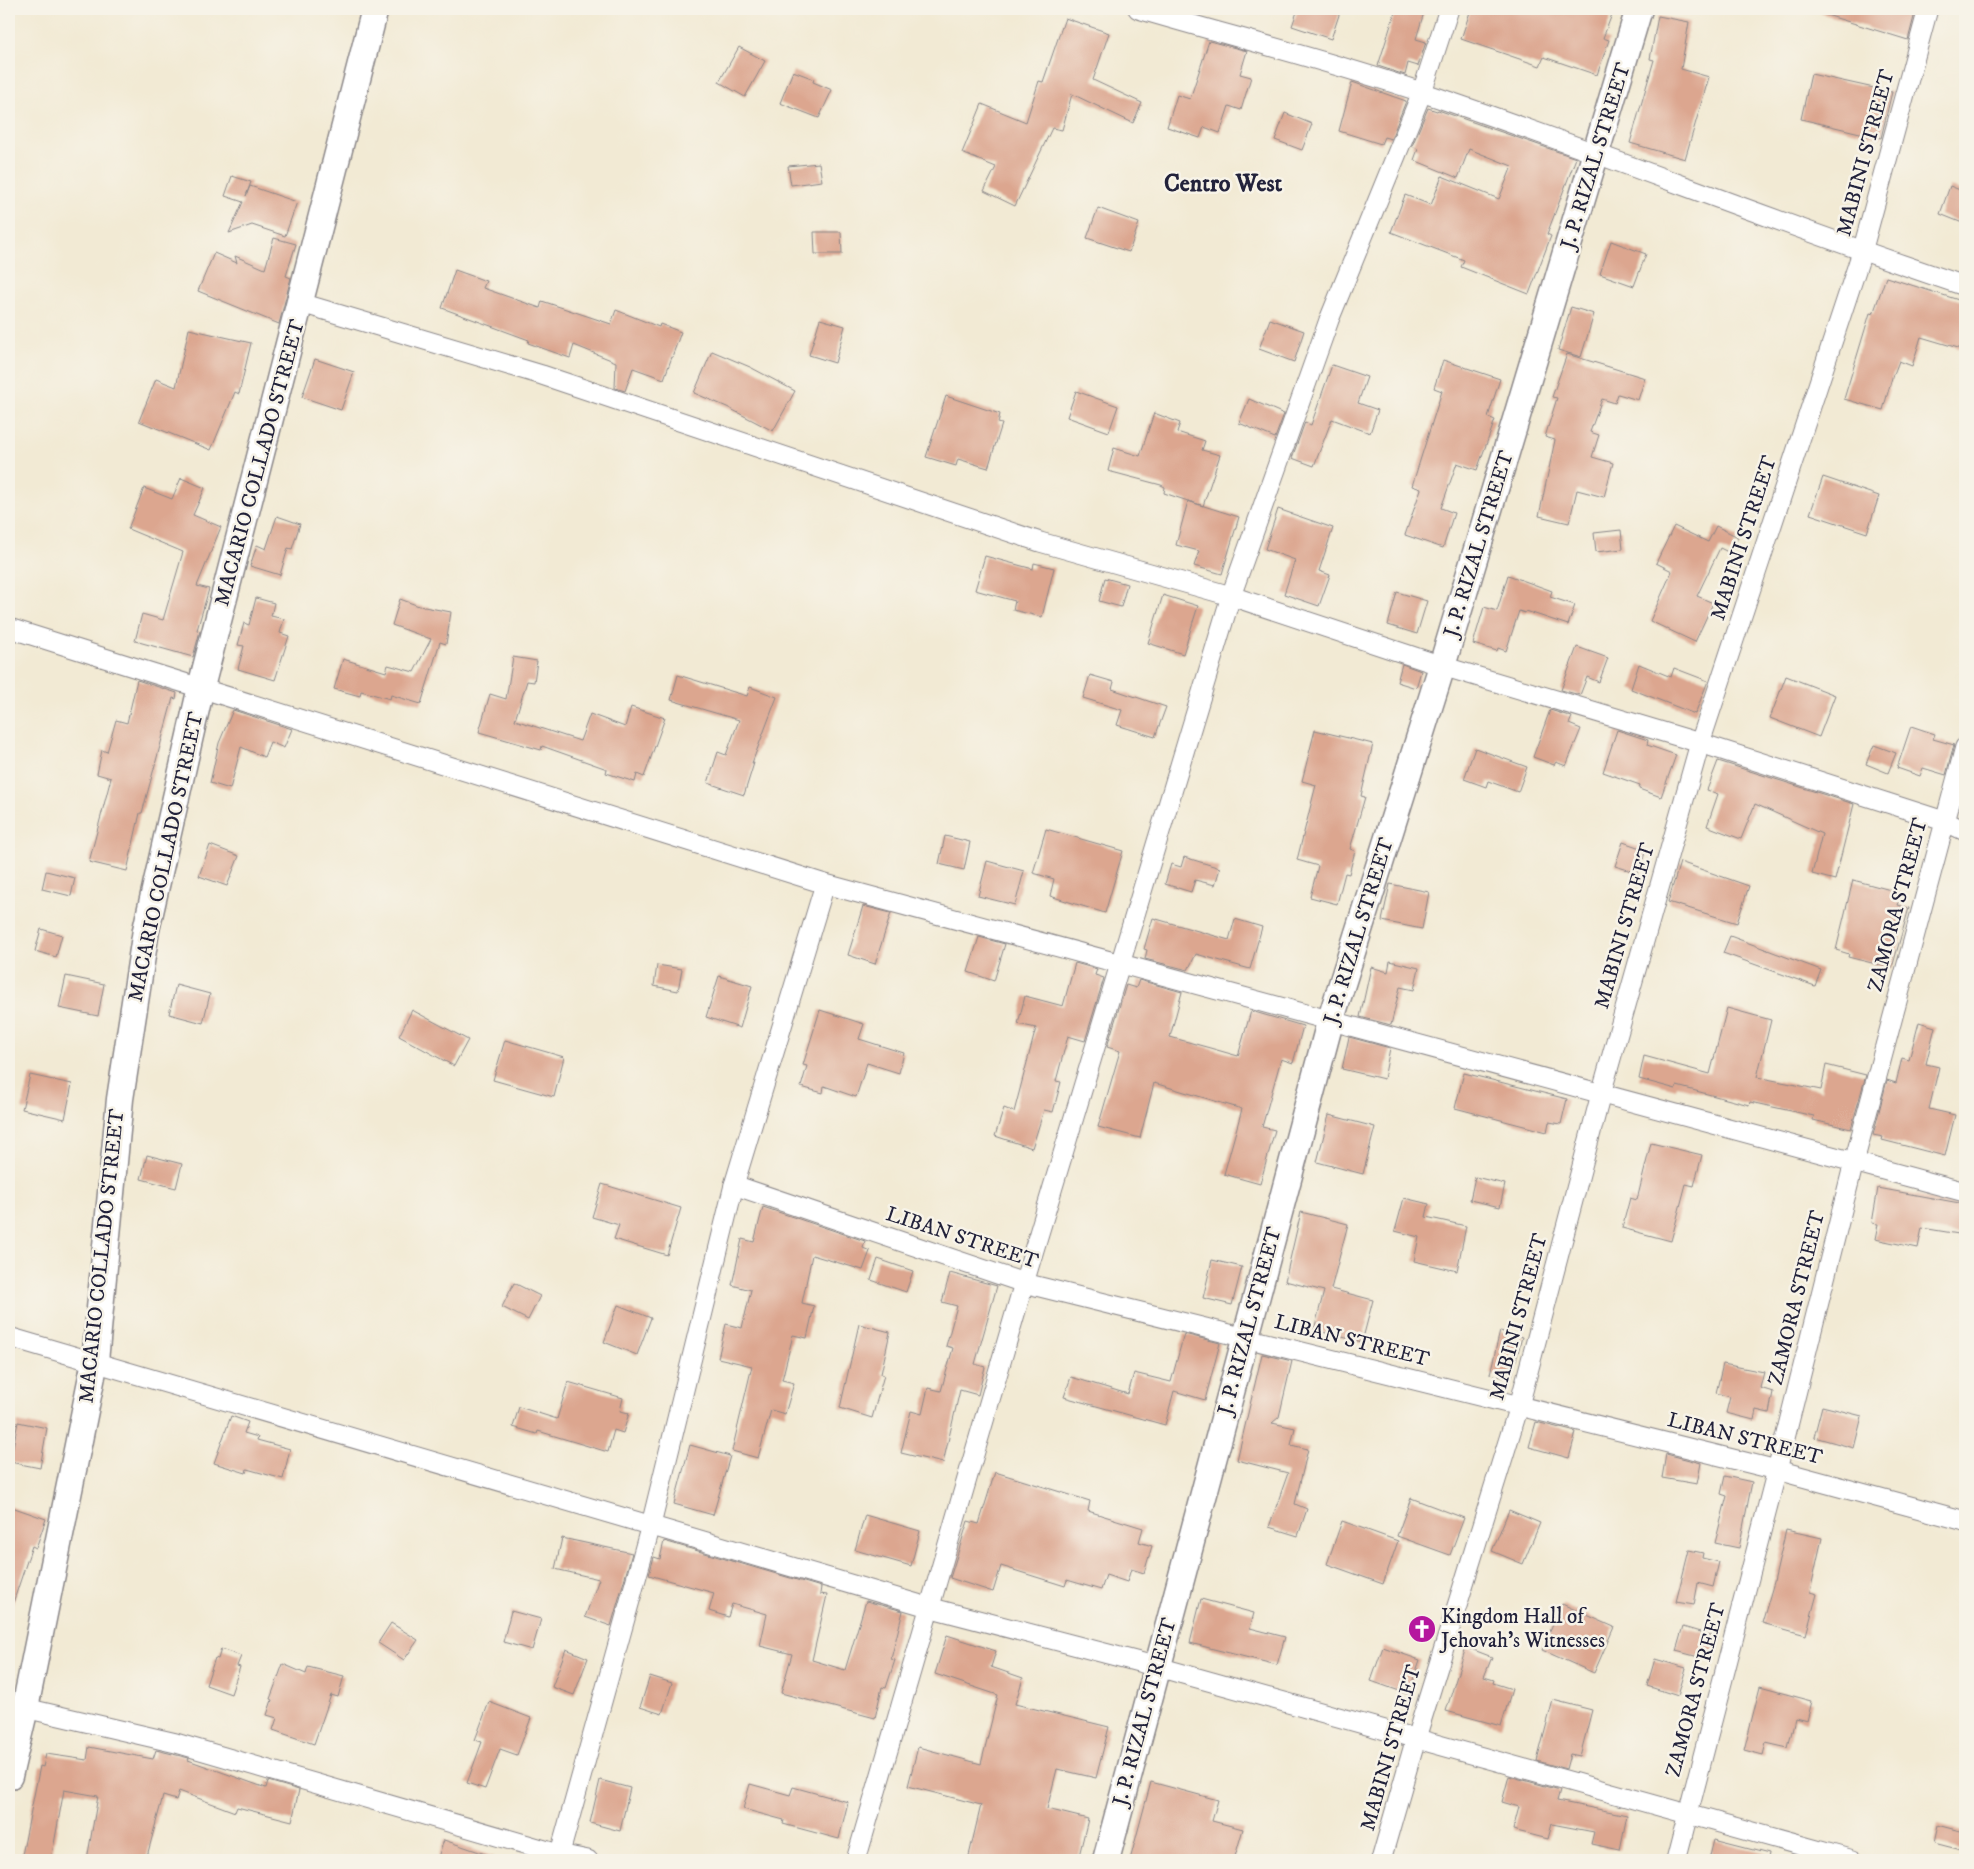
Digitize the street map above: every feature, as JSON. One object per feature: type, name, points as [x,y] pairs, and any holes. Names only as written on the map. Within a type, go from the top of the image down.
[{"type":"main road","name":"MACARIO COLLADO STREET","points":[[9,1776],[26,1708],[95,1361],[120,1099],[146,930],[201,687],[375,9]]},
{"type":"main road","name":"J. P. RIZAL STREET","points":[[1106,1860],[1330,1022],[1442,666],[1639,9]]},
{"type":"street","points":[[1138,9],[1422,92],[1597,153],[1862,252],[1965,286]]},
{"type":"street","points":[[856,1860],[928,1607],[1230,596],[1329,320],[1422,92],[1449,9]]},
{"type":"street","name":"MABINI STREET","points":[[1382,1860],[1416,1738],[1520,1406],[1601,1094],[1700,743],[1862,252],[1928,9]]},
{"type":"street","points":[[301,302],[542,375],[1040,542],[1230,596],[1442,666],[1700,743],[1944,821],[1965,831]]},
{"type":"street","points":[[9,628],[825,884],[1330,1022],[1965,1192]]},
{"type":"street","name":"ZAMORA STREET","points":[[1676,1860],[1854,1162],[1965,747]]},
{"type":"street","points":[[558,1857],[651,1525],[734,1185],[825,884]]},
{"type":"street","name":"LIBAN STREET","points":[[734,1185],[1024,1283],[1181,1323],[1245,1336],[1777,1470],[1965,1521]]},
{"type":"street","points":[[9,1338],[95,1361],[928,1607],[1158,1666],[1687,1812],[1853,1860]]},
{"type":"street","points":[[26,1708],[176,1743],[558,1857],[588,1860]]},
{"type":"building","points":[[1298,9],[1341,9],[1331,39],[1292,26]]},
{"type":"building","points":[[1396,9],[1425,9],[1416,39],[1426,42],[1418,66],[1408,63],[1405,75],[1378,66]]},
{"type":"building","points":[[1471,9],[1614,9],[1603,38],[1609,40],[1597,75],[1544,57],[1540,66],[1461,39]]},
{"type":"building","points":[[1821,9],[1916,9],[1908,40],[1820,13]]},
{"type":"building","points":[[1658,16],[1689,22],[1681,69],[1709,77],[1685,159],[1630,143],[1654,60],[1650,59]]},
{"type":"building","points":[[1065,18],[1109,33],[1093,80],[1142,103],[1133,123],[1072,94],[1062,130],[1052,128],[1015,206],[984,191],[996,167],[962,153],[982,104],[1026,122],[1039,81],[1043,82]]},
{"type":"building","points":[[1209,41],[1247,51],[1240,74],[1251,77],[1241,110],[1229,106],[1220,133],[1204,127],[1200,138],[1167,127],[1177,95],[1190,99]]},
{"type":"building","points":[[739,47],[765,61],[745,97],[719,82]]},
{"type":"building","points":[[793,71],[814,79],[813,82],[832,90],[819,118],[780,103]]},
{"type":"building","points":[[1811,74],[1892,92],[1881,138],[1801,119]]},
{"type":"building","points":[[1352,82],[1406,101],[1391,139],[1384,137],[1381,144],[1339,131]]},
{"type":"building","points":[[1428,108],[1576,158],[1547,234],[1551,236],[1529,294],[1461,267],[1464,260],[1391,232],[1405,195],[1431,205],[1442,176],[1499,199],[1512,166],[1469,149],[1458,178],[1414,160],[1418,149],[1412,146]]},
{"type":"building","points":[[1285,113],[1312,124],[1302,150],[1275,140]]},
{"type":"building","points":[[819,163],[822,181],[791,185],[788,166]]},
{"type":"building","points":[[232,176],[251,182],[246,196],[250,186],[297,202],[285,236],[252,225],[229,233],[243,202],[225,196]]},
{"type":"building","points":[[1950,186],[1965,192],[1965,224],[1940,214]]},
{"type":"building","points":[[1098,208],[1139,223],[1129,252],[1087,238]]},
{"type":"building","points":[[814,232],[841,232],[842,254],[815,254]]},
{"type":"building","points":[[274,238],[296,244],[286,276],[291,278],[279,324],[198,291],[214,253],[237,263],[235,256],[265,269]]},
{"type":"building","points":[[1611,241],[1646,254],[1634,286],[1600,274]]},
{"type":"building","points":[[455,270],[486,281],[483,288],[540,308],[542,301],[611,324],[616,310],[659,327],[660,324],[681,332],[664,379],[633,368],[625,391],[615,388],[616,362],[574,345],[570,358],[528,343],[529,340],[442,308]]},
{"type":"building","points":[[1886,277],[1965,302],[1965,350],[1921,337],[1912,366],[1899,361],[1893,374],[1883,410],[1844,399],[1870,313],[1873,314]]},
{"type":"building","points":[[1571,307],[1594,314],[1581,357],[1558,350]]},
{"type":"building","points":[[820,319],[845,326],[835,363],[809,355]]},
{"type":"building","points":[[1270,319],[1304,331],[1294,362],[1259,349]]},
{"type":"building","points":[[189,329],[251,343],[239,394],[235,392],[211,450],[139,421],[156,379],[176,387]]},
{"type":"building","points":[[712,351],[750,367],[795,391],[773,431],[727,407],[694,393]]},
{"type":"building","points":[[1567,354],[1645,378],[1638,400],[1618,394],[1615,403],[1602,399],[1590,432],[1599,435],[1592,457],[1613,463],[1604,497],[1577,490],[1569,523],[1539,516],[1555,440],[1545,437],[1557,398],[1552,397]]},
{"type":"building","points":[[315,359],[354,372],[341,410],[302,397]]},
{"type":"building","points":[[1443,360],[1500,379],[1488,417],[1495,420],[1477,470],[1457,463],[1441,508],[1454,513],[1443,548],[1405,535],[1421,489],[1412,486],[1442,391],[1434,388]]},
{"type":"building","points":[[1332,365],[1367,377],[1358,403],[1378,410],[1370,433],[1332,419],[1314,466],[1292,458],[1305,422],[1311,425]]},
{"type":"building","points":[[1076,391],[1118,406],[1109,432],[1067,417]]},
{"type":"building","points":[[946,396],[1000,414],[998,423],[1002,424],[988,468],[958,459],[956,466],[926,457]]},
{"type":"building","points":[[1249,399],[1284,414],[1275,438],[1239,423]]},
{"type":"building","points":[[1154,413],[1180,423],[1177,432],[1205,441],[1202,450],[1220,455],[1203,506],[1164,493],[1165,487],[1161,485],[1108,471],[1114,448],[1140,456]]},
{"type":"building","points":[[1823,477],[1879,496],[1867,533],[1810,514]]},
{"type":"building","points":[[181,478],[205,488],[193,515],[221,527],[197,586],[209,589],[197,630],[200,631],[193,657],[135,641],[142,614],[163,620],[183,552],[128,529],[144,488],[172,499]]},
{"type":"building","points":[[1188,501],[1239,517],[1222,574],[1194,566],[1199,551],[1176,545]]},
{"type":"building","points":[[1278,509],[1333,528],[1319,571],[1330,575],[1319,606],[1284,594],[1295,560],[1265,549]]},
{"type":"building","points":[[277,516],[300,524],[292,549],[288,548],[280,575],[250,566],[257,545],[266,549]]},
{"type":"building","points":[[1674,526],[1708,542],[1716,526],[1738,537],[1730,553],[1720,548],[1697,596],[1713,603],[1695,642],[1650,621],[1672,571],[1656,563]]},
{"type":"building","points":[[1621,530],[1623,549],[1596,552],[1594,533]]},
{"type":"building","points":[[985,556],[1033,569],[1034,563],[1054,568],[1042,617],[1013,610],[1015,601],[975,590]]},
{"type":"building","points":[[1508,575],[1552,591],[1550,597],[1575,605],[1568,625],[1526,611],[1525,613],[1519,611],[1506,651],[1498,648],[1497,651],[1473,644],[1484,607],[1497,611]]},
{"type":"building","points":[[1105,578],[1127,584],[1121,607],[1099,601]]},
{"type":"building","points":[[1397,592],[1427,601],[1417,634],[1388,625]]},
{"type":"building","points":[[1163,595],[1198,606],[1183,654],[1148,643]]},
{"type":"building","points":[[256,598],[274,603],[271,616],[284,619],[280,633],[289,636],[275,680],[238,669],[244,646],[238,645],[244,623],[249,625]]},
{"type":"building","points":[[400,599],[419,606],[451,612],[446,644],[440,642],[421,704],[391,695],[390,699],[361,691],[360,696],[334,689],[343,659],[386,672],[388,665],[414,672],[431,639],[392,625]]},
{"type":"building","points":[[1577,647],[1608,658],[1599,682],[1587,677],[1580,695],[1561,690]]},
{"type":"building","points":[[513,657],[537,661],[534,682],[527,681],[515,720],[580,741],[590,714],[625,727],[631,707],[665,718],[644,777],[637,774],[635,782],[606,773],[607,769],[542,746],[541,750],[479,732],[490,694],[506,699]]},
{"type":"building","points":[[1402,664],[1421,671],[1416,688],[1397,682]]},
{"type":"building","points":[[1639,664],[1671,677],[1674,668],[1708,681],[1695,714],[1631,689]]},
{"type":"building","points":[[678,675],[747,696],[750,687],[777,697],[752,763],[754,763],[744,795],[708,783],[718,752],[726,755],[739,720],[671,700]]},
{"type":"building","points":[[1090,675],[1114,682],[1112,689],[1166,707],[1155,737],[1117,725],[1122,710],[1083,698]]},
{"type":"building","points":[[1786,676],[1835,695],[1819,737],[1770,718]]},
{"type":"building","points":[[137,680],[177,693],[176,699],[173,698],[142,813],[140,813],[127,871],[89,862],[111,778],[97,774],[102,750],[107,752],[116,720],[127,723]]},
{"type":"building","points":[[233,710],[292,729],[284,748],[270,742],[264,757],[241,747],[230,789],[210,783],[219,743]]},
{"type":"building","points":[[1550,710],[1572,717],[1569,724],[1581,729],[1566,766],[1556,762],[1554,765],[1533,757]]},
{"type":"building","points":[[1911,726],[1935,734],[1933,739],[1954,745],[1946,775],[1923,768],[1920,776],[1897,768]]},
{"type":"building","points":[[1315,730],[1373,744],[1361,796],[1365,797],[1350,849],[1355,851],[1349,874],[1345,873],[1337,904],[1310,897],[1318,866],[1297,860],[1316,785],[1302,781]]},
{"type":"building","points":[[1617,730],[1648,740],[1647,745],[1676,755],[1661,797],[1639,789],[1640,785],[1603,772]]},
{"type":"building","points":[[1874,745],[1896,753],[1888,773],[1866,764]]},
{"type":"building","points":[[1475,748],[1527,767],[1518,792],[1488,781],[1486,787],[1464,779]]},
{"type":"building","points":[[1718,761],[1854,804],[1835,880],[1812,874],[1822,834],[1755,804],[1741,839],[1707,826],[1718,794],[1707,790]]},
{"type":"building","points":[[1046,829],[1123,851],[1105,913],[1050,896],[1054,879],[1033,873]]},
{"type":"building","points":[[945,836],[970,842],[964,870],[939,864]]},
{"type":"building","points":[[1623,842],[1646,850],[1638,873],[1615,866]]},
{"type":"building","points":[[210,845],[239,856],[227,886],[199,876]]},
{"type":"building","points":[[1184,857],[1220,868],[1215,885],[1195,880],[1191,892],[1165,884],[1171,864],[1181,867]]},
{"type":"building","points":[[987,861],[1024,871],[1015,905],[978,896]]},
{"type":"building","points":[[1680,862],[1749,886],[1737,923],[1668,902]]},
{"type":"building","points":[[46,871],[75,878],[71,896],[42,889]]},
{"type":"building","points":[[1853,880],[1902,893],[1898,905],[1909,908],[1892,968],[1848,957],[1849,954],[1836,950]]},
{"type":"building","points":[[1390,884],[1429,892],[1422,929],[1382,921]]},
{"type":"building","points":[[863,906],[891,913],[875,964],[848,955]]},
{"type":"building","points":[[1153,918],[1229,940],[1235,919],[1262,927],[1250,969],[1196,954],[1188,970],[1145,959],[1147,950],[1144,949]]},
{"type":"building","points":[[41,929],[62,935],[56,957],[35,951]]},
{"type":"building","points":[[1730,936],[1821,970],[1815,986],[1723,953]]},
{"type":"building","points":[[979,937],[1005,944],[994,981],[968,972]]},
{"type":"building","points":[[1390,961],[1419,968],[1414,990],[1400,987],[1391,1025],[1360,1017],[1371,967],[1388,972]]},
{"type":"building","points":[[1075,963],[1097,969],[1095,975],[1104,978],[1085,1041],[1068,1036],[1056,1081],[1061,1082],[1053,1112],[1044,1110],[1032,1148],[995,1136],[1004,1108],[1014,1112],[1036,1028],[1018,1024],[1025,996],[1063,1006]]},
{"type":"building","points":[[657,965],[682,969],[678,991],[654,986]]},
{"type":"building","points":[[66,976],[104,984],[98,1016],[59,1008]]},
{"type":"building","points":[[719,976],[752,986],[740,1028],[706,1017]]},
{"type":"building","points":[[1139,980],[1182,992],[1170,1037],[1238,1056],[1251,1011],[1303,1026],[1293,1063],[1281,1059],[1262,1127],[1275,1130],[1260,1184],[1224,1174],[1242,1109],[1154,1083],[1140,1138],[1098,1127],[1120,1051],[1107,1047],[1126,985],[1136,988]]},
{"type":"building","points":[[176,985],[210,994],[203,1023],[169,1014]]},
{"type":"building","points":[[1727,1008],[1771,1020],[1757,1077],[1821,1090],[1826,1065],[1866,1075],[1851,1129],[1813,1120],[1814,1116],[1750,1102],[1749,1105],[1677,1086],[1676,1089],[1639,1079],[1644,1056],[1710,1074]]},
{"type":"building","points":[[412,1010],[468,1040],[454,1066],[399,1036]]},
{"type":"building","points":[[820,1010],[864,1024],[859,1039],[904,1053],[899,1073],[867,1063],[856,1097],[824,1086],[823,1093],[801,1087],[807,1066],[803,1065]]},
{"type":"building","points":[[1919,1022],[1935,1027],[1926,1064],[1939,1067],[1929,1109],[1955,1115],[1945,1156],[1882,1140],[1883,1137],[1873,1135],[1887,1080],[1896,1083],[1902,1058],[1909,1060]]},
{"type":"building","points":[[1349,1037],[1390,1048],[1384,1079],[1342,1069]]},
{"type":"building","points":[[505,1040],[564,1057],[554,1097],[493,1080]]},
{"type":"building","points":[[1464,1073],[1567,1099],[1561,1124],[1549,1122],[1547,1132],[1455,1108]]},
{"type":"building","points":[[30,1075],[72,1084],[65,1119],[22,1109]]},
{"type":"building","points":[[1329,1115],[1375,1127],[1363,1174],[1317,1162]]},
{"type":"building","points":[[1651,1143],[1702,1155],[1694,1186],[1686,1184],[1671,1241],[1622,1228],[1630,1198],[1637,1200]]},
{"type":"building","points":[[147,1155],[182,1164],[176,1188],[141,1179]]},
{"type":"building","points":[[1475,1177],[1505,1184],[1500,1207],[1470,1200]]},
{"type":"building","points":[[602,1184],[681,1208],[667,1255],[614,1239],[619,1225],[592,1217]]},
{"type":"building","points":[[1878,1188],[1965,1204],[1965,1235],[1922,1228],[1918,1248],[1875,1239],[1878,1224],[1872,1223]]},
{"type":"building","points":[[1404,1198],[1429,1204],[1426,1217],[1466,1226],[1457,1271],[1414,1261],[1419,1237],[1395,1231]]},
{"type":"building","points":[[763,1207],[865,1241],[863,1248],[870,1251],[863,1270],[812,1255],[802,1303],[814,1306],[807,1338],[793,1335],[782,1380],[794,1383],[785,1414],[771,1410],[758,1458],[732,1451],[752,1366],[718,1358],[726,1324],[742,1328],[751,1290],[732,1285],[742,1239],[754,1242]]},
{"type":"building","points":[[1301,1212],[1348,1224],[1331,1289],[1373,1300],[1362,1342],[1314,1330],[1324,1291],[1285,1281]]},
{"type":"building","points":[[878,1259],[913,1271],[906,1292],[871,1280]]},
{"type":"building","points":[[1212,1260],[1242,1267],[1232,1305],[1203,1298]]},
{"type":"building","points":[[950,1273],[997,1286],[975,1364],[985,1367],[978,1395],[960,1390],[943,1463],[901,1453],[911,1411],[922,1414],[928,1388],[941,1391],[953,1348],[946,1346],[957,1306],[942,1302]]},
{"type":"building","points":[[514,1283],[540,1296],[528,1320],[502,1307]]},
{"type":"building","points":[[618,1305],[651,1318],[637,1355],[604,1342]]},
{"type":"building","points":[[859,1324],[890,1332],[881,1374],[884,1375],[872,1418],[840,1408]]},
{"type":"building","points":[[1500,1331],[1522,1337],[1511,1379],[1490,1374]]},
{"type":"building","points":[[1184,1334],[1220,1343],[1205,1400],[1174,1391],[1165,1425],[1064,1397],[1071,1377],[1128,1394],[1134,1373],[1171,1382]]},
{"type":"building","points":[[1262,1354],[1292,1361],[1279,1417],[1272,1423],[1295,1428],[1291,1445],[1308,1449],[1295,1504],[1307,1509],[1298,1536],[1269,1527],[1288,1473],[1237,1460]]},
{"type":"building","points":[[1723,1364],[1764,1372],[1760,1388],[1773,1392],[1769,1413],[1756,1410],[1754,1420],[1726,1413],[1730,1397],[1716,1393]]},
{"type":"building","points":[[568,1382],[623,1398],[620,1411],[629,1413],[623,1433],[614,1430],[608,1452],[538,1431],[537,1434],[513,1427],[519,1407],[557,1419]]},
{"type":"building","points":[[1822,1406],[1862,1416],[1854,1448],[1814,1437]]},
{"type":"building","points":[[231,1416],[248,1422],[244,1433],[258,1437],[257,1440],[290,1449],[283,1479],[247,1469],[246,1473],[214,1463]]},
{"type":"building","points":[[18,1422],[47,1428],[40,1468],[10,1462]]},
{"type":"building","points":[[1536,1422],[1576,1432],[1569,1458],[1529,1447]]},
{"type":"building","points":[[690,1445],[730,1456],[713,1515],[674,1504]]},
{"type":"building","points":[[1666,1454],[1701,1463],[1697,1484],[1662,1478]]},
{"type":"building","points":[[995,1472],[1090,1501],[1088,1511],[1143,1528],[1139,1542],[1152,1546],[1144,1573],[1131,1569],[1127,1582],[1106,1575],[1101,1590],[1067,1580],[1065,1586],[1001,1566],[993,1592],[950,1578],[968,1521],[979,1524]]},
{"type":"building","points":[[1725,1476],[1752,1482],[1739,1548],[1715,1543],[1727,1496],[1721,1494]]},
{"type":"building","points":[[1411,1498],[1464,1518],[1450,1555],[1397,1536]]},
{"type":"building","points":[[9,1506],[46,1519],[36,1548],[32,1546],[12,1606],[9,1605]]},
{"type":"building","points":[[1509,1510],[1540,1523],[1523,1564],[1492,1551]]},
{"type":"building","points":[[865,1515],[920,1531],[911,1566],[855,1550]]},
{"type":"building","points":[[1342,1521],[1398,1541],[1383,1584],[1327,1564]]},
{"type":"building","points":[[1786,1530],[1822,1538],[1810,1592],[1817,1594],[1806,1635],[1762,1623]]},
{"type":"building","points":[[562,1538],[632,1553],[611,1626],[585,1617],[599,1579],[555,1569]]},
{"type":"building","points":[[664,1541],[821,1587],[820,1594],[827,1595],[812,1660],[845,1670],[866,1601],[903,1611],[891,1659],[895,1660],[886,1688],[882,1687],[875,1718],[781,1693],[792,1654],[760,1646],[767,1614],[732,1604],[728,1617],[709,1611],[714,1593],[649,1575],[654,1557],[660,1559]]},
{"type":"building","points":[[1689,1550],[1703,1553],[1702,1558],[1719,1562],[1713,1587],[1698,1583],[1694,1605],[1676,1602]]},
{"type":"building","points":[[1201,1599],[1254,1613],[1250,1628],[1285,1637],[1277,1665],[1190,1643]]},
{"type":"building","points":[[1562,1604],[1614,1627],[1594,1673],[1542,1650]]},
{"type":"building","points":[[511,1611],[541,1619],[532,1650],[503,1642]]},
{"type":"building","points":[[391,1623],[418,1640],[404,1660],[378,1643]]},
{"type":"building","points":[[1683,1627],[1717,1637],[1710,1660],[1676,1651]]},
{"type":"building","points":[[947,1635],[996,1651],[991,1667],[1023,1678],[1015,1704],[1109,1727],[1096,1778],[1057,1769],[1047,1809],[1088,1819],[1078,1860],[968,1860],[981,1805],[908,1786],[918,1747],[981,1764],[998,1695],[935,1674]]},
{"type":"building","points":[[1383,1647],[1420,1660],[1408,1694],[1371,1681]]},
{"type":"building","points":[[1466,1647],[1492,1657],[1484,1677],[1494,1680],[1493,1683],[1512,1689],[1501,1726],[1446,1711]]},
{"type":"building","points":[[221,1649],[241,1656],[237,1666],[240,1667],[231,1694],[206,1685],[215,1658],[218,1659]]},
{"type":"building","points":[[566,1649],[588,1658],[574,1695],[552,1687]]},
{"type":"building","points":[[1655,1659],[1686,1668],[1678,1696],[1647,1686]]},
{"type":"building","points":[[283,1664],[306,1674],[308,1667],[344,1676],[338,1697],[331,1695],[314,1744],[273,1730],[277,1718],[267,1715],[272,1700],[270,1699]]},
{"type":"building","points":[[650,1676],[672,1683],[662,1714],[640,1707]]},
{"type":"building","points":[[1760,1687],[1812,1701],[1807,1721],[1795,1718],[1788,1748],[1766,1743],[1763,1755],[1744,1750]]},
{"type":"building","points":[[1553,1700],[1592,1710],[1580,1756],[1570,1754],[1566,1769],[1537,1761]]},
{"type":"building","points":[[489,1702],[531,1718],[517,1755],[500,1749],[485,1789],[467,1783],[482,1742],[475,1740]]},
{"type":"building","points":[[89,1747],[153,1759],[156,1750],[189,1758],[188,1760],[266,1788],[268,1781],[299,1790],[292,1821],[237,1807],[235,1812],[179,1791],[176,1800],[163,1796],[146,1860],[87,1860],[98,1796],[64,1790],[51,1860],[21,1860],[40,1766],[43,1767],[46,1754],[87,1760]]},
{"type":"building","points":[[1509,1776],[1560,1790],[1557,1801],[1627,1815],[1620,1850],[1591,1844],[1594,1832],[1552,1824],[1548,1839],[1513,1830],[1519,1807],[1502,1802]]},
{"type":"building","points":[[600,1780],[630,1788],[620,1831],[590,1823]]},
{"type":"building","points":[[1151,1782],[1218,1800],[1212,1821],[1243,1829],[1234,1860],[1130,1860]]},
{"type":"building","points":[[750,1784],[790,1795],[793,1787],[848,1802],[839,1839],[783,1824],[784,1820],[743,1809]]},
{"type":"building","points":[[1938,1825],[1965,1832],[1965,1851],[1934,1843]]},
{"type":"building","points":[[444,1840],[494,1857],[493,1860],[437,1860]]},
{"type":"building","points":[[1714,1840],[1769,1854],[1768,1860],[1709,1860]]},
{"type":"place","name":"Kingdom Hall of Jehovah's Witnesses","points":[[1422,1629]]},
{"type":"district","name":"Centro West","points":[[1223,184]]}]
